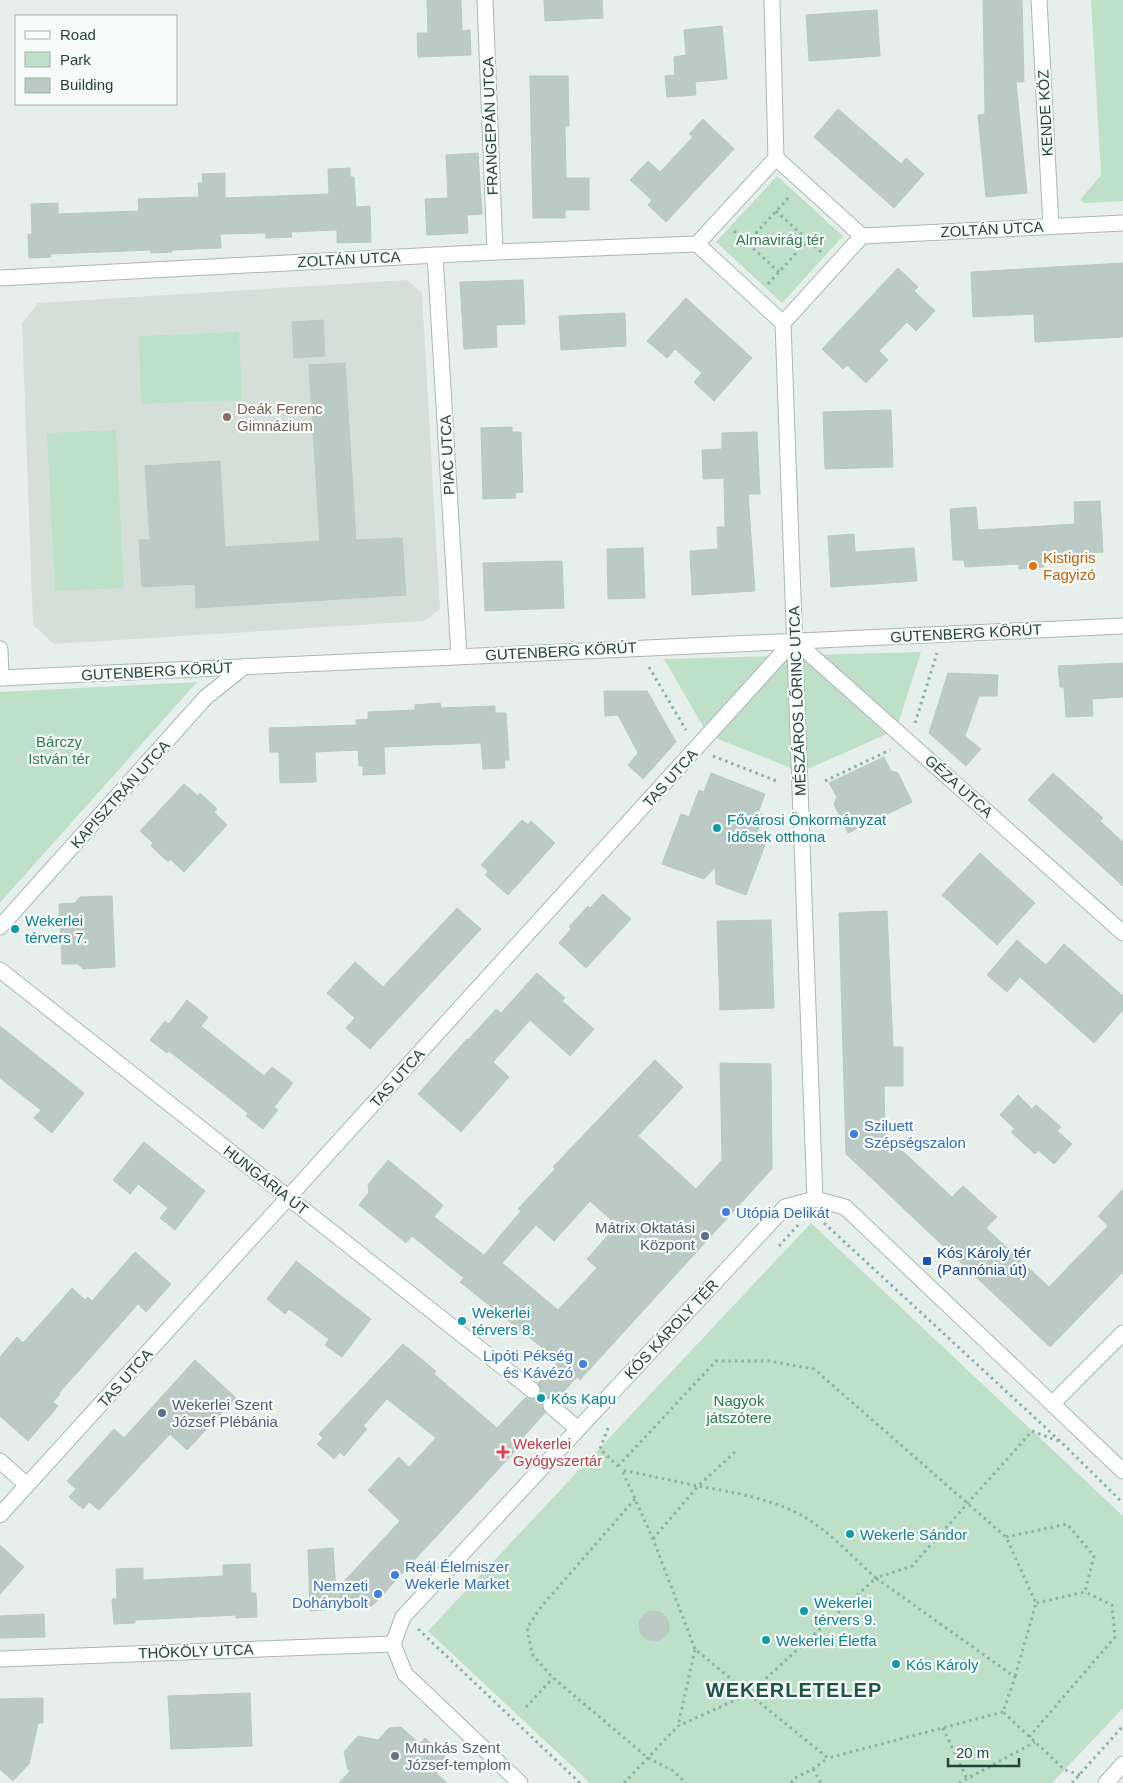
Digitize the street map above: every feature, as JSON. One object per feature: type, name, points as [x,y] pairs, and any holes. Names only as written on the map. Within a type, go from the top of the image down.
[{"type":"street","name":"FRANGEPÁN UTCA","points":[[485,0],[495,252]]},
{"type":"street","points":[[772,0],[776,158],[697,244],[783,322],[862,236],[776,158]]},
{"type":"street","name":"KENDE KÖZ","points":[[1039,0],[1052,226]]},
{"type":"street","name":"ZOLTÁN UTCA","points":[[862,236],[1123,222]]},
{"type":"street","name":"ZOLTÁN UTCA","points":[[0,278],[495,252],[697,244]]},
{"type":"street","name":"PIAC UTCA","points":[[435,255],[459,656]]},
{"type":"street","name":"MÉSZÁROS LŐRINC UTCA","points":[[783,322],[815,1199]]},
{"type":"street","name":"GUTENBERG KÖRÚT","points":[[0,678],[1123,626]]},
{"type":"street","name":"GÉZA UTCA","points":[[794,640],[1123,933]]},
{"type":"street","name":"TAS UTCA","points":[[0,1515],[794,640]]},
{"type":"street","points":[[0,649],[0,678]]},
{"type":"street","name":"KAPISZTRÁN UTCA","points":[[0,927],[206,697],[245,666]]},
{"type":"street","name":"HUNGÁRIA ÚT","points":[[0,970],[532,1390]]},
{"type":"street","name":"KÓS KÁROLY TÉR","points":[[393,1644],[404,1617],[785,1207],[815,1199],[845,1207],[1123,1471]]},
{"type":"street","points":[[1052,1404],[1123,1333]]},
{"type":"street","points":[[551,1406],[578,1429]]},
{"type":"street","points":[[0,1461],[27,1485]]},
{"type":"street","points":[[393,1644],[405,1674],[520,1783]]},
{"type":"street","name":"THÖKÖLY UTCA","points":[[0,1659],[393,1644]]},
{"type":"street","points":[[1106,1783],[1123,1764]]},
{"type":"path","points":[[747,243],[803,182]]},
{"type":"path","points":[[776,211],[835,265]]},
{"type":"path","points":[[720,219],[778,272]]},
{"type":"path","points":[[756,298],[808,240]]},
{"type":"path","points":[[636,648],[655,676],[689,735]]},
{"type":"path","points":[[914,726],[934,661]]},
{"type":"path","points":[[825,781],[898,746]]},
{"type":"path","points":[[710,755],[779,782]]},
{"type":"path","points":[[778,1247],[805,1218]]},
{"type":"path","points":[[820,1218],[1061,1442],[1123,1503]]},
{"type":"path","points":[[618,1466],[716,1361],[768,1361],[814,1369],[1006,1537],[1036,1603],[1003,1712]]},
{"type":"path","points":[[609,1426],[600,1449],[622,1470],[653,1539],[695,1650],[828,1758]]},
{"type":"path","points":[[624,1783],[678,1726],[749,1694],[876,1578],[912,1566],[1032,1430],[1061,1442]]},
{"type":"path","points":[[653,1539],[698,1486],[735,1452]]},
{"type":"path","points":[[622,1470],[729,1491],[800,1514],[829,1536],[876,1578],[1015,1677]]},
{"type":"path","points":[[635,1499],[541,1607],[527,1628],[532,1654],[553,1678],[648,1758],[672,1770],[686,1783]]},
{"type":"path","points":[[1006,1537],[1067,1524],[1094,1556],[1085,1592]]},
{"type":"path","points":[[1029,1737],[1115,1637],[1112,1605],[1085,1592],[1036,1603]]},
{"type":"path","points":[[418,1628],[580,1783]]},
{"type":"path","points":[[678,1726],[695,1650]]},
{"type":"path","points":[[526,1707],[553,1678]]},
{"type":"path","points":[[1003,1712],[1065,1770],[1080,1775]]},
{"type":"path","points":[[791,1783],[795,1778],[813,1770],[828,1758],[1003,1712]]},
{"type":"path","points":[[1072,1783],[1123,1726]]},
{"type":"path","points":[[943,1728],[967,1779]]},
{"type":"path","points":[[959,1783],[1035,1742]]},
{"type":"path","points":[[813,1770],[821,1783]]},
{"type":"shaded area","name":"Deák Ferenc Gimnázium","points":[[407,280],[422,293],[440,609],[424,621],[54,644],[33,625],[22,323],[38,303]]},
{"type":"green space","points":[[1091,0],[1123,0],[1123,201],[1084,203],[1080,200],[1101,175]]},
{"type":"green space","name":"Almavirág tér","points":[[777,176],[843,236],[782,303],[716,242]]},
{"type":"green space","points":[[239,332],[242,400],[141,404],[139,336]]},
{"type":"green space","points":[[116,430],[124,588],[55,591],[47,433]]},
{"type":"green space","points":[[921,652],[896,730],[801,772],[708,735],[664,659]]},
{"type":"green space","name":"Bárczy István tér","points":[[197,682],[22,878],[0,903],[0,692]]},
{"type":"green space","name":"Nagyok játszótere","points":[[811,1223],[1123,1516],[1123,1708],[1052,1783],[590,1783],[428,1631]]},
{"type":"building","points":[[427,0],[461,0],[462,31],[470,30],[471,55],[418,57],[417,33],[428,33]]},
{"type":"building","points":[[544,0],[602,0],[603,18],[545,21]]},
{"type":"building","points":[[983,0],[1022,0],[1024,82],[1016,82],[1027,193],[986,197],[978,115],[985,114]]},
{"type":"building","points":[[877,10],[880,56],[809,61],[806,15]]},
{"type":"building","points":[[722,26],[727,79],[695,82],[696,95],[667,97],[665,76],[675,75],[674,57],[686,55],[684,30]]},
{"type":"building","points":[[530,76],[568,76],[569,126],[565,126],[566,178],[589,178],[589,210],[565,210],[565,218],[533,218]]},
{"type":"building","points":[[838,109],[901,164],[906,158],[924,174],[894,208],[814,137]]},
{"type":"building","points":[[703,119],[734,149],[666,222],[648,205],[652,200],[630,180],[648,161],[660,172],[693,137],[689,134]]},
{"type":"building","points":[[478,153],[482,214],[467,215],[468,233],[427,235],[425,199],[448,198],[446,155]]},
{"type":"building","points":[[350,168],[350,177],[354,177],[356,207],[370,206],[371,242],[337,243],[337,230],[291,232],[292,237],[266,238],[266,233],[220,234],[221,248],[151,253],[151,250],[50,254],[51,257],[29,258],[28,234],[32,234],[31,204],[58,203],[58,214],[139,211],[138,199],[199,197],[198,183],[203,183],[202,174],[225,173],[225,198],[329,194],[328,169]]},
{"type":"building","points":[[1123,263],[1123,337],[1035,342],[1034,314],[973,317],[971,272]]},
{"type":"building","points":[[898,268],[918,287],[914,291],[935,311],[916,331],[907,322],[879,351],[888,360],[866,383],[847,365],[843,369],[822,349]]},
{"type":"building","points":[[523,280],[525,324],[496,325],[497,347],[464,349],[460,282]]},
{"type":"building","points":[[686,298],[752,358],[714,401],[694,382],[702,373],[675,349],[667,358],[647,341]]},
{"type":"building","points":[[625,313],[626,346],[561,350],[559,316]]},
{"type":"building","points":[[323,320],[325,356],[294,358],[292,322]]},
{"type":"building","points":[[345,363],[356,540],[402,538],[406,595],[196,608],[195,584],[142,587],[139,540],[150,540],[145,466],[220,461],[225,547],[320,541],[309,365]]},
{"type":"building","points":[[891,410],[893,467],[825,469],[823,412]]},
{"type":"building","points":[[512,427],[512,432],[521,432],[523,492],[515,493],[516,498],[483,499],[481,428]]},
{"type":"building","points":[[757,432],[760,494],[748,494],[755,591],[692,595],[690,551],[718,549],[717,527],[725,527],[724,478],[703,479],[702,450],[722,449],[722,433]]},
{"type":"building","points":[[1100,501],[1103,552],[1091,553],[1092,560],[1044,562],[1044,567],[1019,569],[1019,564],[965,567],[964,560],[953,560],[950,509],[976,507],[978,530],[1075,524],[1074,502]]},
{"type":"building","points":[[854,534],[855,552],[914,548],[917,581],[831,587],[828,536]]},
{"type":"building","points":[[643,548],[645,598],[608,599],[607,549]]},
{"type":"building","points":[[562,561],[564,608],[485,611],[483,563]]},
{"type":"building","points":[[1123,663],[1123,697],[1092,699],[1093,716],[1066,717],[1064,687],[1060,687],[1058,666]]},
{"type":"building","points":[[948,673],[998,675],[997,696],[979,696],[965,736],[981,749],[966,766],[929,733]]},
{"type":"building","points":[[604,691],[647,691],[676,742],[643,779],[628,765],[638,753],[618,715],[605,716]]},
{"type":"building","points":[[440,703],[441,708],[495,706],[495,713],[506,713],[509,760],[504,760],[505,768],[483,769],[481,743],[384,747],[385,774],[363,775],[363,766],[359,766],[358,750],[315,752],[316,782],[280,783],[279,752],[270,752],[269,728],[357,725],[356,720],[368,719],[368,712],[415,710],[415,705]]},
{"type":"building","points":[[884,757],[891,771],[898,773],[912,802],[848,833],[834,804],[837,797],[829,783]]},
{"type":"building","name":"Fővárosi Önkormányzat Idősek otthona","points":[[711,773],[765,794],[758,813],[764,815],[754,841],[765,845],[746,895],[716,884],[715,867],[704,879],[662,864],[681,814],[689,817],[699,790],[704,792]]},
{"type":"building","points":[[1053,773],[1103,818],[1100,821],[1123,842],[1123,886],[1028,800]]},
{"type":"building","points":[[184,784],[198,796],[200,793],[217,809],[214,812],[227,825],[184,872],[170,859],[168,862],[151,846],[153,843],[140,831]]},
{"type":"building","points":[[522,820],[528,825],[531,821],[555,843],[508,895],[485,875],[488,871],[481,865]]},
{"type":"building","points":[[980,853],[1035,903],[997,945],[942,895]]},
{"type":"building","points":[[603,894],[631,919],[586,968],[559,943],[571,929],[569,927],[588,906],[590,908]]},
{"type":"building","points":[[112,896],[115,967],[83,969],[78,964],[62,964],[59,904],[75,903],[80,897]]},
{"type":"building","points":[[457,908],[481,929],[370,1049],[346,1028],[355,1018],[327,993],[355,962],[383,987]]},
{"type":"building","points":[[887,911],[893,1047],[903,1047],[903,1086],[884,1086],[885,1135],[952,1197],[963,1186],[997,1217],[986,1228],[1049,1287],[1108,1226],[1098,1216],[1123,1189],[1123,1272],[1050,1347],[846,1154],[839,913]]},
{"type":"building","points":[[771,920],[774,1008],[720,1010],[717,921]]},
{"type":"building","points":[[1017,940],[1046,965],[1064,944],[1123,996],[1123,1010],[1094,1043],[1020,977],[1007,992],[987,975]]},
{"type":"building","points":[[537,973],[565,998],[562,1001],[594,1029],[570,1056],[530,1020],[493,1062],[509,1077],[461,1132],[418,1094],[496,1009],[501,1013]]},
{"type":"building","points":[[187,1000],[208,1017],[201,1026],[264,1076],[272,1067],[293,1083],[274,1107],[278,1110],[263,1129],[246,1116],[248,1113],[169,1051],[167,1053],[150,1040],[165,1021],[169,1024]]},
{"type":"building","points":[[0,1026],[84,1093],[52,1133],[34,1118],[41,1110],[0,1078]]},
{"type":"building","points":[[655,1060],[683,1087],[638,1136],[696,1189],[722,1160],[720,1063],[771,1064],[772,1169],[580,1380],[577,1377],[557,1399],[552,1397],[544,1400],[542,1405],[545,1413],[516,1445],[518,1448],[372,1606],[310,1611],[308,1550],[333,1548],[336,1590],[400,1521],[368,1490],[399,1457],[409,1467],[436,1438],[387,1399],[363,1426],[367,1429],[344,1456],[340,1452],[334,1459],[317,1444],[323,1438],[319,1434],[403,1344],[436,1371],[434,1374],[497,1428],[526,1397],[531,1399],[539,1396],[541,1391],[538,1383],[559,1361],[460,1282],[464,1278],[412,1236],[406,1243],[359,1205],[369,1192],[368,1185],[388,1160],[443,1205],[434,1217],[484,1255],[521,1211],[518,1209],[555,1169],[553,1167]],"holes":[[[590,1201],[617,1225],[587,1259],[597,1268],[558,1310],[502,1263],[536,1225],[554,1241]]]},
{"type":"building","points":[[1018,1095],[1032,1109],[1036,1105],[1061,1127],[1057,1131],[1072,1144],[1054,1164],[1038,1150],[1035,1154],[1011,1132],[1015,1129],[1000,1115]]},
{"type":"building","points":[[144,1142],[205,1191],[175,1230],[160,1218],[168,1208],[138,1184],[130,1194],[113,1180]]},
{"type":"building","points":[[135,1252],[171,1284],[146,1312],[138,1304],[59,1393],[53,1402],[58,1406],[28,1441],[0,1416],[0,1357],[17,1337],[23,1343],[72,1288],[85,1300],[88,1297],[92,1301]]},
{"type":"building","points":[[296,1261],[371,1319],[342,1357],[325,1345],[329,1339],[289,1309],[285,1314],[267,1299]]},
{"type":"building","points":[[195,1360],[236,1398],[187,1450],[170,1434],[99,1510],[89,1502],[83,1509],[69,1497],[76,1489],[67,1481],[114,1429],[124,1438]]},
{"type":"building","points":[[0,1545],[24,1567],[0,1594]]},
{"type":"building","points":[[250,1564],[251,1593],[256,1593],[257,1617],[236,1618],[236,1615],[135,1620],[135,1623],[114,1624],[112,1599],[117,1599],[116,1569],[143,1568],[143,1580],[223,1576],[223,1565]]},
{"type":"building","points":[[654,1611],[665,1615],[669,1626],[665,1637],[654,1641],[643,1637],[639,1626],[643,1615]]},
{"type":"building","points":[[44,1614],[45,1637],[0,1638],[0,1616]]},
{"type":"building","points":[[250,1693],[252,1746],[171,1749],[168,1696]]},
{"type":"building","points":[[43,1698],[43,1723],[38,1723],[29,1764],[13,1781],[0,1769],[0,1699]]},
{"type":"building","name":"Munkás Szent József-templom","points":[[401,1727],[420,1744],[425,1738],[449,1760],[436,1773],[447,1783],[339,1783],[351,1770],[348,1770],[344,1752],[358,1736],[378,1740],[389,1728]]},
{"type":"tunnel","points":[[532,1390],[551,1406]]},
{"type":"place","name":"Deák Ferenc Gimnázium","points":[[227,417]]},
{"type":"place","name":"Kistigris Fagyizó","points":[[1033,566]]},
{"type":"place","name":"Fővárosi Önkormányzat Idősek otthona","points":[[717,828]]},
{"type":"place","name":"Wekerlei térvers 7.","points":[[15,929]]},
{"type":"place","name":"Sziluett Szépségszalon","points":[[854,1134]]},
{"type":"place","name":"Utópia Delikát","points":[[726,1212]]},
{"type":"place","name":"Mátrix Oktatási Központ","points":[[705,1236]]},
{"type":"place","name":"Kós Károly tér (Pannónia út)","points":[[927,1261]]},
{"type":"place","name":"Wekerlei térvers 8.","points":[[462,1321]]},
{"type":"place","name":"Lipóti Pékség és Kávézó","points":[[583,1364]]},
{"type":"place","name":"Kós Kapu","points":[[541,1398]]},
{"type":"place","name":"Wekerlei Szent József Plébánia","points":[[162,1413]]},
{"type":"place","name":"Wekerlei Gyógyszertár","points":[[503,1452]]},
{"type":"place","name":"Wekerle Sándor","points":[[850,1534]]},
{"type":"place","name":"Reál Élelmiszer Wekerle Market","points":[[395,1575]]},
{"type":"place","name":"Nemzeti Dohánybolt","points":[[378,1594]]},
{"type":"place","name":"Wekerlei térvers 9.","points":[[804,1611]]},
{"type":"place","name":"Wekerlei Életfa","points":[[766,1640]]},
{"type":"place","name":"Kós Károly","points":[[896,1664]]},
{"type":"place","name":"Munkás Szent József-templom","points":[[395,1756]]},
{"type":"district","name":"WEKERLETELEP","points":[[794,1690]]}]
